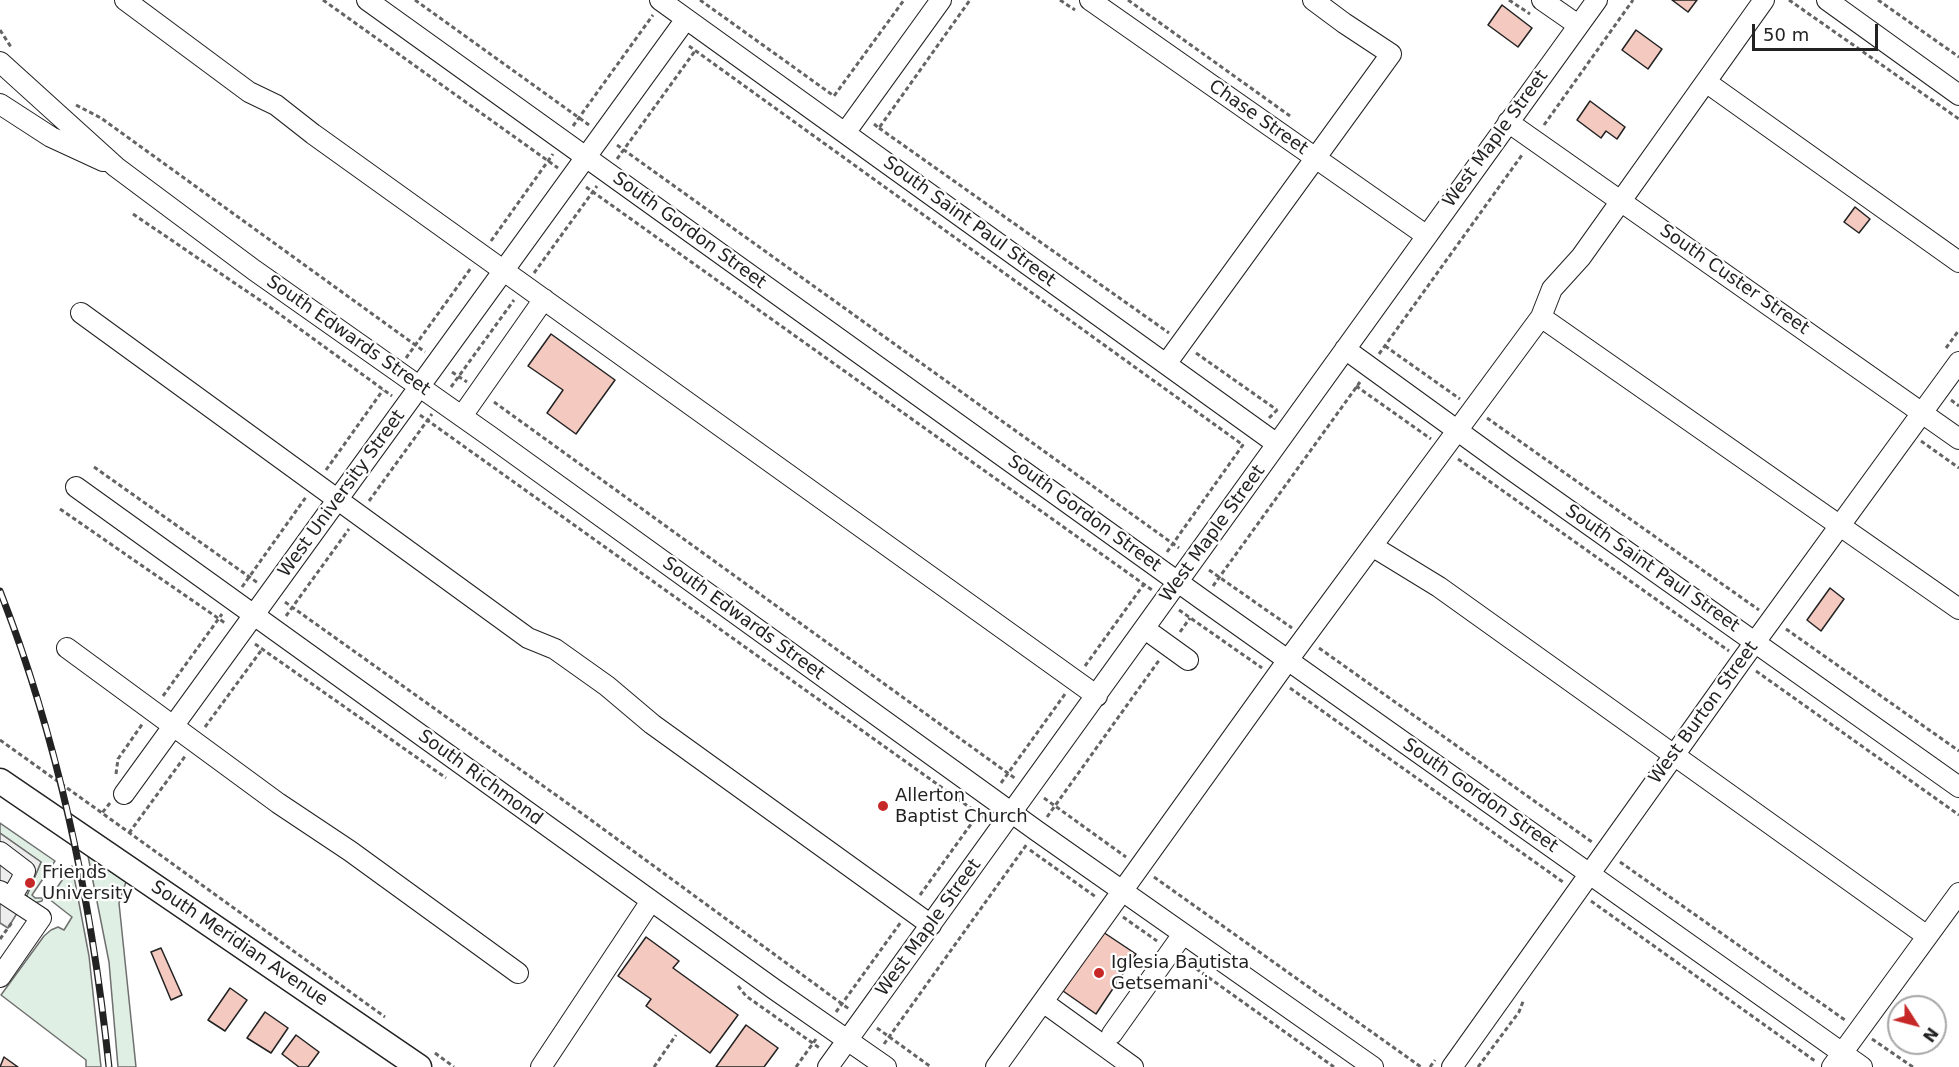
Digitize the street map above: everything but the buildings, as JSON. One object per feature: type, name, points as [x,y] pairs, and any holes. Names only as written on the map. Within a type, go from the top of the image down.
[{"type":"main road","name":"South Meridian Avenue","points":[[0,781],[427,1060]]},
{"type":"street","points":[[125,0],[249,92],[276,105],[313,134],[504,269],[525,285],[541,304],[611,363]]},
{"type":"street","name":"South Gordon Street","points":[[367,0],[1588,874],[1830,1060],[1862,1067]]},
{"type":"street","points":[[845,133],[941,0]]},
{"type":"street","name":"Chase Street","points":[[1090,0],[1427,236]]},
{"type":"street","points":[[1166,364],[1391,54],[1313,0]]},
{"type":"street","points":[[1542,0],[1578,26]]},
{"type":"street","name":"West Maple Street","points":[[828,1067],[1597,0]]},
{"type":"street","points":[[996,1067],[1288,660],[1540,317],[1552,289],[1581,257],[1764,0]]},
{"type":"street","points":[[1827,0],[1959,95]]},
{"type":"street","name":"South Saint Paul Street","points":[[658,5],[686,19],[1277,444]]},
{"type":"street","name":"West University Street","points":[[118,791],[174,726],[339,500],[570,176],[686,19]]},
{"type":"street","points":[[6,56],[116,167]]},
{"type":"street","points":[[1706,82],[1959,262]]},
{"type":"street","points":[[0,104],[51,137],[116,167]]},
{"type":"street","name":"South Custer Street","points":[[1508,122],[1959,439]]},
{"type":"street","name":"South Edwards Street","points":[[116,167],[254,270],[462,416],[1037,831],[1373,1067]]},
{"type":"street","points":[[462,416],[541,304]]},
{"type":"street","points":[[541,304],[1096,696]]},
{"type":"street","points":[[81,313],[528,638],[555,649],[607,686],[651,723],[931,925]]},
{"type":"street","points":[[1540,317],[1959,609]]},
{"type":"street","name":"South Saint Paul Street","points":[[1346,349],[1959,787]]},
{"type":"street","name":"West Burton Street","points":[[1452,1067],[1674,754],[1959,362]]},
{"type":"street","name":"South Richmond","points":[[76,487],[880,1063]]},
{"type":"street","points":[[1372,546],[1439,587],[1928,936]]},
{"type":"street","points":[[1145,629],[1188,660]]},
{"type":"street","points":[[67,648],[278,803],[350,851],[518,973]]},
{"type":"street","points":[[0,852],[25,871],[9,902],[41,918],[0,977]]},
{"type":"street","points":[[1830,1060],[1859,1030],[1959,893]]},
{"type":"street","points":[[541,1067],[651,901]]},
{"type":"street","points":[[1112,1034],[1183,934]]},
{"type":"street","points":[[1042,1002],[1133,1067]]},
{"type":"path","points":[[323,0],[1576,891],[1830,1060]]},
{"type":"path","points":[[415,0],[1195,560],[1913,1067]]},
{"type":"path","points":[[700,0],[834,96],[904,0]]},
{"type":"path","points":[[1128,0],[1298,122]]},
{"type":"path","points":[[1203,600],[1633,0]]},
{"type":"path","points":[[1789,0],[1959,119]]},
{"type":"path","points":[[1878,0],[1959,57]]},
{"type":"path","points":[[397,371],[651,19],[658,5]]},
{"type":"path","points":[[651,19],[1243,446]]},
{"type":"path","points":[[0,30],[6,56]]},
{"type":"path","points":[[129,833],[695,51]]},
{"type":"path","points":[[68,101],[101,118],[1008,773],[1421,1067]]},
{"type":"path","points":[[879,128],[1277,410]]},
{"type":"path","points":[[133,214],[267,305],[1334,1067]]},
{"type":"path","points":[[1385,346],[1959,751]]},
{"type":"path","points":[[1356,386],[1959,815]]},
{"type":"path","points":[[102,813],[118,791],[118,759],[384,390]]},
{"type":"path","points":[[796,1067],[1243,446],[1284,400]]},
{"type":"path","points":[[1908,432],[1959,468]]},
{"type":"path","points":[[94,467],[600,827],[818,986]]},
{"type":"path","points":[[60,509],[446,778]]},
{"type":"path","points":[[880,1063],[1025,847],[1190,618]]},
{"type":"path","points":[[0,740],[387,1019]]},
{"type":"path","points":[[0,939],[9,902]]},
{"type":"path","points":[[732,978],[746,996],[796,1031]]},
{"type":"path","points":[[654,1067],[676,1035]]},
{"type":"path","points":[[427,1060],[454,1067]]},
{"type":"green space","points":[[0,823],[55,861],[32,895],[35,898],[43,898],[42,901],[34,903],[25,900],[41,862],[0,833]]},
{"type":"green space","points":[[88,856],[126,882],[119,903],[136,1067],[118,1067],[109,962]]},
{"type":"green space","points":[[72,866],[89,956],[101,1067],[86,1067],[86,1060],[1,995],[44,936],[58,927],[64,930],[72,917],[49,899]]},
{"type":"shaded area","points":[[0,833],[41,862],[25,900],[8,928],[0,923]]},
{"type":"railway","points":[[0,591],[40,707],[71,825],[93,945],[109,1067]]},
{"type":"place","name":"Allerton Baptist Church","points":[[883,806]]},
{"type":"place","name":"Friends University","points":[[30,883]]},
{"type":"place","name":"Iglesia Bautista Getsemani","points":[[1099,973]]}]
